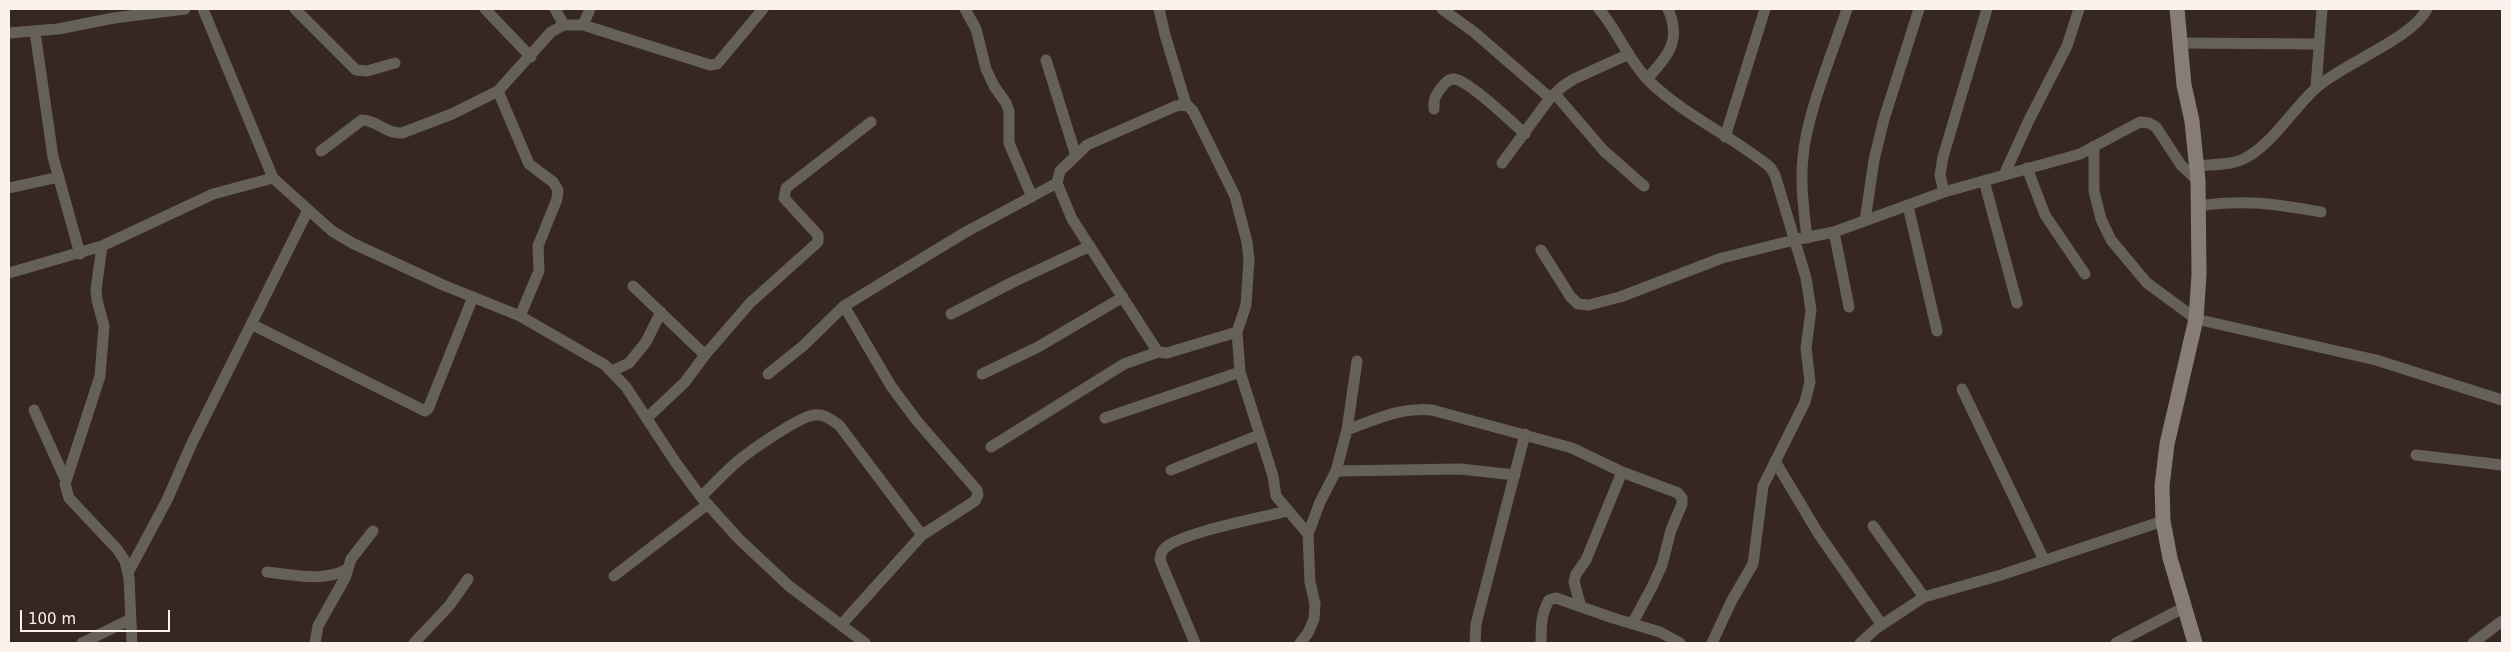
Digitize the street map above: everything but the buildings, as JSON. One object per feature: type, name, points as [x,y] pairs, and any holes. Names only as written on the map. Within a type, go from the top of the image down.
[{"type":"street","points":[[9,33],[35,32],[185,9]]},
{"type":"street","points":[[203,9],[273,178],[332,230],[352,243],[520,316],[612,371],[626,388],[704,500],[760,561],[789,586],[865,643]]},
{"type":"street","points":[[295,9],[356,70],[368,71],[396,63]]},
{"type":"street","points":[[485,9],[531,57]]},
{"type":"street","points":[[555,9],[564,25]]},
{"type":"street","points":[[583,25],[590,9]]},
{"type":"street","points":[[321,151],[362,120],[370,120],[394,134],[402,133],[444,118],[498,91],[531,57],[551,32],[564,25],[583,25],[710,66],[718,64],[763,9]]},
{"type":"street","points":[[965,9],[976,29],[986,69],[1009,111],[1009,144],[1032,197]]},
{"type":"street","points":[[1160,9],[1165,35],[1186,104],[1193,111],[1214,150],[1235,196],[1242,219],[1249,260],[1249,281],[1246,305],[1237,332],[1240,372],[1273,476],[1276,496],[1287,511],[1302,524],[1308,534]]},
{"type":"street","points":[[1442,9],[1553,96],[1604,151],[1644,186]]},
{"type":"street","points":[[1599,9],[1614,25],[1629,54],[1647,78],[1683,109],[1770,167],[1775,175],[1806,278],[1811,310],[1806,348],[1810,382],[1805,402],[1764,486],[1753,564],[1732,600],[1712,643]]},
{"type":"street","points":[[1647,78],[1666,57],[1674,41],[1675,24],[1668,9]]},
{"type":"street","points":[[1725,138],[1765,9]]},
{"type":"street","points":[[1807,238],[1802,182],[1803,155],[1810,122],[1847,9]]},
{"type":"street","points":[[1865,221],[1874,160],[1884,119],[1919,9]]},
{"type":"street","points":[[1944,192],[1940,175],[1943,157],[1987,9]]},
{"type":"street","points":[[2004,175],[2029,120],[2067,46],[2079,9]]},
{"type":"street","points":[[2177,9],[2179,43],[2197,174],[2199,275],[2196,319],[2168,444],[2162,486],[2163,521],[2170,558],[2195,643]]},
{"type":"street","points":[[2316,87],[2322,9]]},
{"type":"street","points":[[1541,250],[1570,296],[1578,304],[1589,306],[1620,297],[1722,258],[1834,232],[1944,192],[2080,154],[2140,122],[2149,123],[2156,127],[2181,165],[2197,174],[2238,162],[2248,157],[2280,128],[2316,87],[2415,25],[2427,9]]},
{"type":"street","points":[[35,32],[46,101],[47,124],[80,254]]},
{"type":"street","points":[[2179,43],[2319,44]]},
{"type":"street","points":[[1502,163],[1526,134],[1553,96],[1574,79],[1629,54]]},
{"type":"street","points":[[1046,60],[1076,156]]},
{"type":"street","points":[[1434,109],[1433,102],[1436,95],[1446,82],[1452,79],[1458,80],[1486,99],[1526,134]]},
{"type":"street","points":[[498,91],[528,164],[553,182],[558,190],[557,199],[538,246],[539,271],[520,316]]},
{"type":"street","points":[[1158,352],[1072,219],[1057,183],[1060,171],[1087,145],[1176,106],[1186,104]]},
{"type":"street","points":[[647,418],[685,382],[705,354],[750,303],[818,242],[818,235],[784,198],[786,188],[871,122]]},
{"type":"street","points":[[2094,146],[2094,191],[2101,220],[2111,240],[2147,283],[2196,319],[2376,360],[2502,400]]},
{"type":"street","points":[[2027,168],[2045,216],[2086,274]]},
{"type":"street","points":[[9,188],[59,177]]},
{"type":"street","points":[[9,273],[80,254],[102,246],[213,194],[273,178]]},
{"type":"street","points":[[1984,181],[2017,303]]},
{"type":"street","points":[[768,374],[803,346],[844,306],[964,232],[1057,183]]},
{"type":"street","points":[[2197,206],[2233,201],[2255,202],[2321,212]]},
{"type":"street","points":[[1908,206],[1937,331]]},
{"type":"street","points":[[128,573],[163,508],[192,443],[308,210]]},
{"type":"street","points":[[1834,232],[1849,307]]},
{"type":"street","points":[[66,481],[100,376],[104,326],[96,300],[96,290],[102,246]]},
{"type":"street","points":[[951,314],[1015,281],[1090,246]]},
{"type":"street","points":[[633,286],[705,354]]},
{"type":"street","points":[[251,324],[425,411],[428,409],[473,297]]},
{"type":"street","points":[[982,374],[1038,347],[1123,297]]},
{"type":"street","points":[[842,625],[922,535],[975,501],[978,495],[977,490],[917,421],[891,386],[844,306]]},
{"type":"street","points":[[612,371],[629,363],[646,342],[661,312]]},
{"type":"street","points":[[991,447],[1124,364],[1158,352],[1167,353],[1237,332]]},
{"type":"street","points":[[1300,643],[1308,633],[1314,619],[1308,534],[1320,502],[1336,472],[1347,430],[1357,362]]},
{"type":"street","points":[[1105,418],[1240,372]]},
{"type":"street","points":[[1962,389],[2044,560]]},
{"type":"street","points":[[1347,430],[1395,412],[1412,409],[1432,410],[1491,428],[1525,434],[1572,448],[1622,472],[1678,493],[1682,498],[1682,504],[1671,530],[1662,565],[1632,624]]},
{"type":"street","points":[[34,410],[66,481],[69,498],[117,549],[125,561],[128,573],[129,620],[132,643]]},
{"type":"street","points":[[614,576],[704,500],[738,461],[797,422],[812,415],[825,415],[839,425],[922,535]]},
{"type":"street","points":[[1475,643],[1476,624],[1525,434]]},
{"type":"street","points":[[1171,470],[1259,435]]},
{"type":"street","points":[[2416,455],[2502,465]]},
{"type":"street","points":[[1775,461],[1818,532],[1882,625]]},
{"type":"street","points":[[1336,472],[1460,469],[1515,475]]},
{"type":"street","points":[[1581,607],[1574,582],[1576,574],[1586,560],[1622,472]]},
{"type":"street","points":[[1195,643],[1160,560],[1161,553],[1167,546],[1190,536],[1287,511]]},
{"type":"street","points":[[1860,643],[1924,596],[2044,560],[2163,521]]},
{"type":"street","points":[[1873,526],[1924,596]]},
{"type":"street","points":[[315,643],[318,626],[345,578],[351,559],[373,531]]},
{"type":"street","points":[[267,572],[316,577],[337,574],[346,570]]},
{"type":"street","points":[[414,643],[449,606],[468,579]]},
{"type":"street","points":[[1541,643],[1541,622],[1549,600],[1556,598],[1660,632],[1680,643]]},
{"type":"street","points":[[2116,643],[2185,607]]},
{"type":"street","points":[[82,643],[129,620]]},
{"type":"street","points":[[2473,643],[2502,621]]}]
